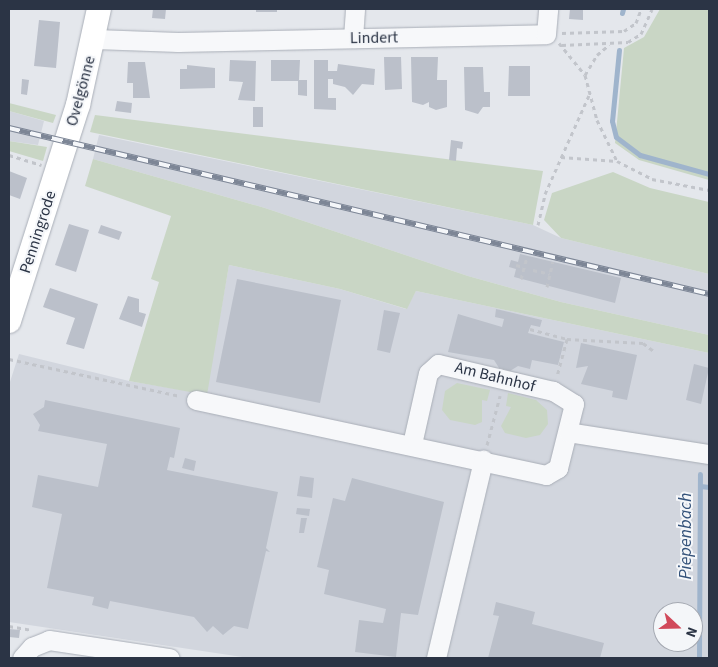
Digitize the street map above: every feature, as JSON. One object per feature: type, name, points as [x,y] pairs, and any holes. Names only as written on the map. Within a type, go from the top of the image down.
[{"type":"main road","name":"Ovelgönne","points":[[57,171],[95,39],[100,9]]},
{"type":"main road","name":"Penningrode","points":[[9,321],[57,171]]},
{"type":"street","points":[[353,38],[355,9]]},
{"type":"street","points":[[546,34],[548,9]]},
{"type":"street","name":"Lindert","points":[[95,39],[353,38],[546,34]]},
{"type":"street","name":"Am Bahnhof","points":[[196,400],[341,433],[412,444],[552,474],[558,468],[574,404],[553,391],[443,364],[434,366],[428,373],[412,444]]},
{"type":"street","points":[[568,432],[709,454]]},
{"type":"street","points":[[436,658],[483,460]]},
{"type":"street","points":[[22,658],[32,647],[49,640],[170,658]]},
{"type":"path","points":[[546,34],[624,31],[633,26],[641,9]]},
{"type":"path","points":[[617,160],[600,129],[585,75],[563,46],[610,45],[636,39],[652,9]]},
{"type":"path","points":[[585,75],[597,55],[610,45]]},
{"type":"path","points":[[538,225],[545,194],[560,157],[590,94]]},
{"type":"path","points":[[9,155],[32,163]]},
{"type":"path","points":[[560,157],[593,156],[617,160],[652,179],[709,190]]},
{"type":"path","points":[[522,279],[527,256]]},
{"type":"path","points":[[547,287],[553,262]]},
{"type":"path","points":[[516,265],[524,267]]},
{"type":"path","points":[[533,270],[550,274]]},
{"type":"path","points":[[530,329],[567,339],[643,343],[655,352]]},
{"type":"path","points":[[553,391],[567,339]]},
{"type":"path","points":[[9,359],[196,400]]},
{"type":"path","name":"Am Bahnhof","points":[[483,460],[500,396]]},
{"type":"shaded area","points":[[9,111],[44,121],[38,145],[9,141]]},
{"type":"shaded area","points":[[99,135],[533,225],[561,238],[709,274],[709,335],[561,302],[468,276],[265,208],[93,159]]},
{"type":"shaded area","points":[[229,265],[340,289],[406,309],[416,291],[709,353],[709,658],[249,658],[9,622],[9,385],[19,354],[129,381],[206,394]]},
{"type":"green space","points":[[660,9],[709,9],[709,180],[639,160],[615,143],[624,48],[644,37]]},
{"type":"green space","points":[[9,103],[56,115],[53,123],[9,111]]},
{"type":"green space","points":[[95,115],[543,171],[533,225],[90,132]]},
{"type":"green space","points":[[9,141],[47,147],[43,161],[9,151]]},
{"type":"green space","points":[[93,159],[265,208],[468,276],[561,302],[709,335],[709,353],[416,291],[407,309],[340,289],[229,265],[207,395],[129,381],[159,282],[151,279],[171,216],[85,186]]},
{"type":"green space","points":[[613,172],[650,188],[709,202],[709,274],[561,238],[544,220],[552,193]]},
{"type":"green space","points":[[457,383],[490,390],[487,401],[482,400],[482,422],[475,425],[450,420],[442,410],[445,391]]},
{"type":"green space","points":[[508,393],[536,400],[547,410],[548,424],[540,435],[526,438],[505,433],[501,426],[511,407],[506,406]]},
{"type":"building","points":[[153,9],[166,9],[165,19],[152,18]]},
{"type":"building","points":[[256,9],[277,9],[277,12],[256,12]]},
{"type":"building","points":[[570,9],[583,9],[583,20],[569,19]]},
{"type":"building","points":[[39,20],[60,22],[56,68],[34,66]]},
{"type":"building","points":[[384,57],[401,57],[402,89],[385,90]]},
{"type":"building","points":[[411,57],[438,57],[437,80],[447,80],[447,107],[436,110],[429,107],[429,102],[423,105],[412,102]]},
{"type":"building","points":[[230,60],[256,61],[255,101],[238,100],[243,82],[229,81]]},
{"type":"building","points":[[271,60],[300,60],[299,80],[307,80],[307,96],[298,95],[298,81],[271,81]]},
{"type":"building","points":[[314,60],[328,60],[328,71],[337,71],[338,64],[375,69],[374,85],[362,84],[353,95],[345,87],[333,84],[333,79],[328,79],[328,98],[336,98],[336,110],[314,109]]},
{"type":"building","points":[[128,62],[145,62],[150,98],[133,98],[133,83],[127,83]]},
{"type":"building","points":[[187,65],[215,68],[215,88],[180,89],[180,69],[187,69]]},
{"type":"building","points":[[509,66],[530,66],[530,96],[508,96]]},
{"type":"building","points":[[464,67],[483,67],[484,92],[490,92],[490,107],[483,107],[478,114],[465,110]]},
{"type":"building","points":[[22,79],[29,80],[27,95],[21,94]]},
{"type":"building","points":[[117,101],[132,103],[131,113],[115,111]]},
{"type":"building","points":[[253,107],[263,107],[263,127],[253,127]]},
{"type":"building","points":[[451,140],[463,142],[462,149],[457,148],[456,161],[449,160]]},
{"type":"building","points":[[9,171],[27,178],[20,199],[9,195]]},
{"type":"building","points":[[69,224],[89,230],[76,272],[55,265]]},
{"type":"building","points":[[101,225],[122,232],[119,240],[98,233]]},
{"type":"building","points":[[520,254],[621,278],[615,303],[514,277],[516,269],[509,267],[511,260],[518,262]]},
{"type":"building","points":[[237,279],[341,300],[320,403],[216,382]]},
{"type":"building","points":[[50,288],[98,304],[84,349],[66,344],[75,318],[43,307]]},
{"type":"building","points":[[128,296],[139,299],[139,312],[146,314],[142,327],[119,319]]},
{"type":"building","points":[[496,309],[542,320],[540,327],[531,325],[528,333],[564,342],[558,365],[532,360],[530,369],[518,366],[510,371],[499,368],[494,360],[448,352],[458,314],[502,327],[504,319],[495,317]]},
{"type":"building","points":[[384,310],[400,313],[390,353],[377,350]]},
{"type":"building","points":[[581,343],[637,355],[627,400],[612,397],[613,391],[581,384],[588,366],[576,368]]},
{"type":"building","points":[[694,364],[709,368],[701,404],[686,400]]},
{"type":"building","points":[[45,400],[180,428],[174,458],[170,457],[167,470],[278,492],[266,548],[270,552],[266,551],[248,629],[234,626],[223,635],[213,626],[207,632],[194,617],[110,601],[108,609],[92,605],[94,597],[47,588],[62,514],[32,507],[38,475],[98,487],[107,444],[38,431],[40,425],[33,414],[44,407]]},
{"type":"building","points":[[185,458],[196,461],[194,471],[182,468]]},
{"type":"building","points":[[300,476],[314,478],[312,498],[297,496]]},
{"type":"building","points":[[352,478],[444,502],[418,615],[401,613],[396,657],[355,652],[359,620],[383,623],[386,609],[324,594],[329,570],[317,567],[333,498],[345,501]]},
{"type":"building","points":[[297,508],[310,509],[309,516],[296,514]]},
{"type":"building","points":[[301,518],[307,518],[304,533],[299,533]]},
{"type":"building","points":[[496,602],[535,612],[532,624],[604,643],[600,658],[488,658],[499,616],[493,615]]},
{"type":"building","points":[[9,629],[20,630],[19,638],[9,637]]},
{"type":"waterway","points":[[622,13],[623,9]]},
{"type":"waterway","points":[[619,50],[612,121],[616,137],[640,155],[709,174]]},
{"type":"waterway","name":"Piepenbach","points":[[699,658],[700,474]]},
{"type":"waterway","points":[[700,486],[709,487]]},
{"type":"railway","points":[[9,128],[709,294]]}]
